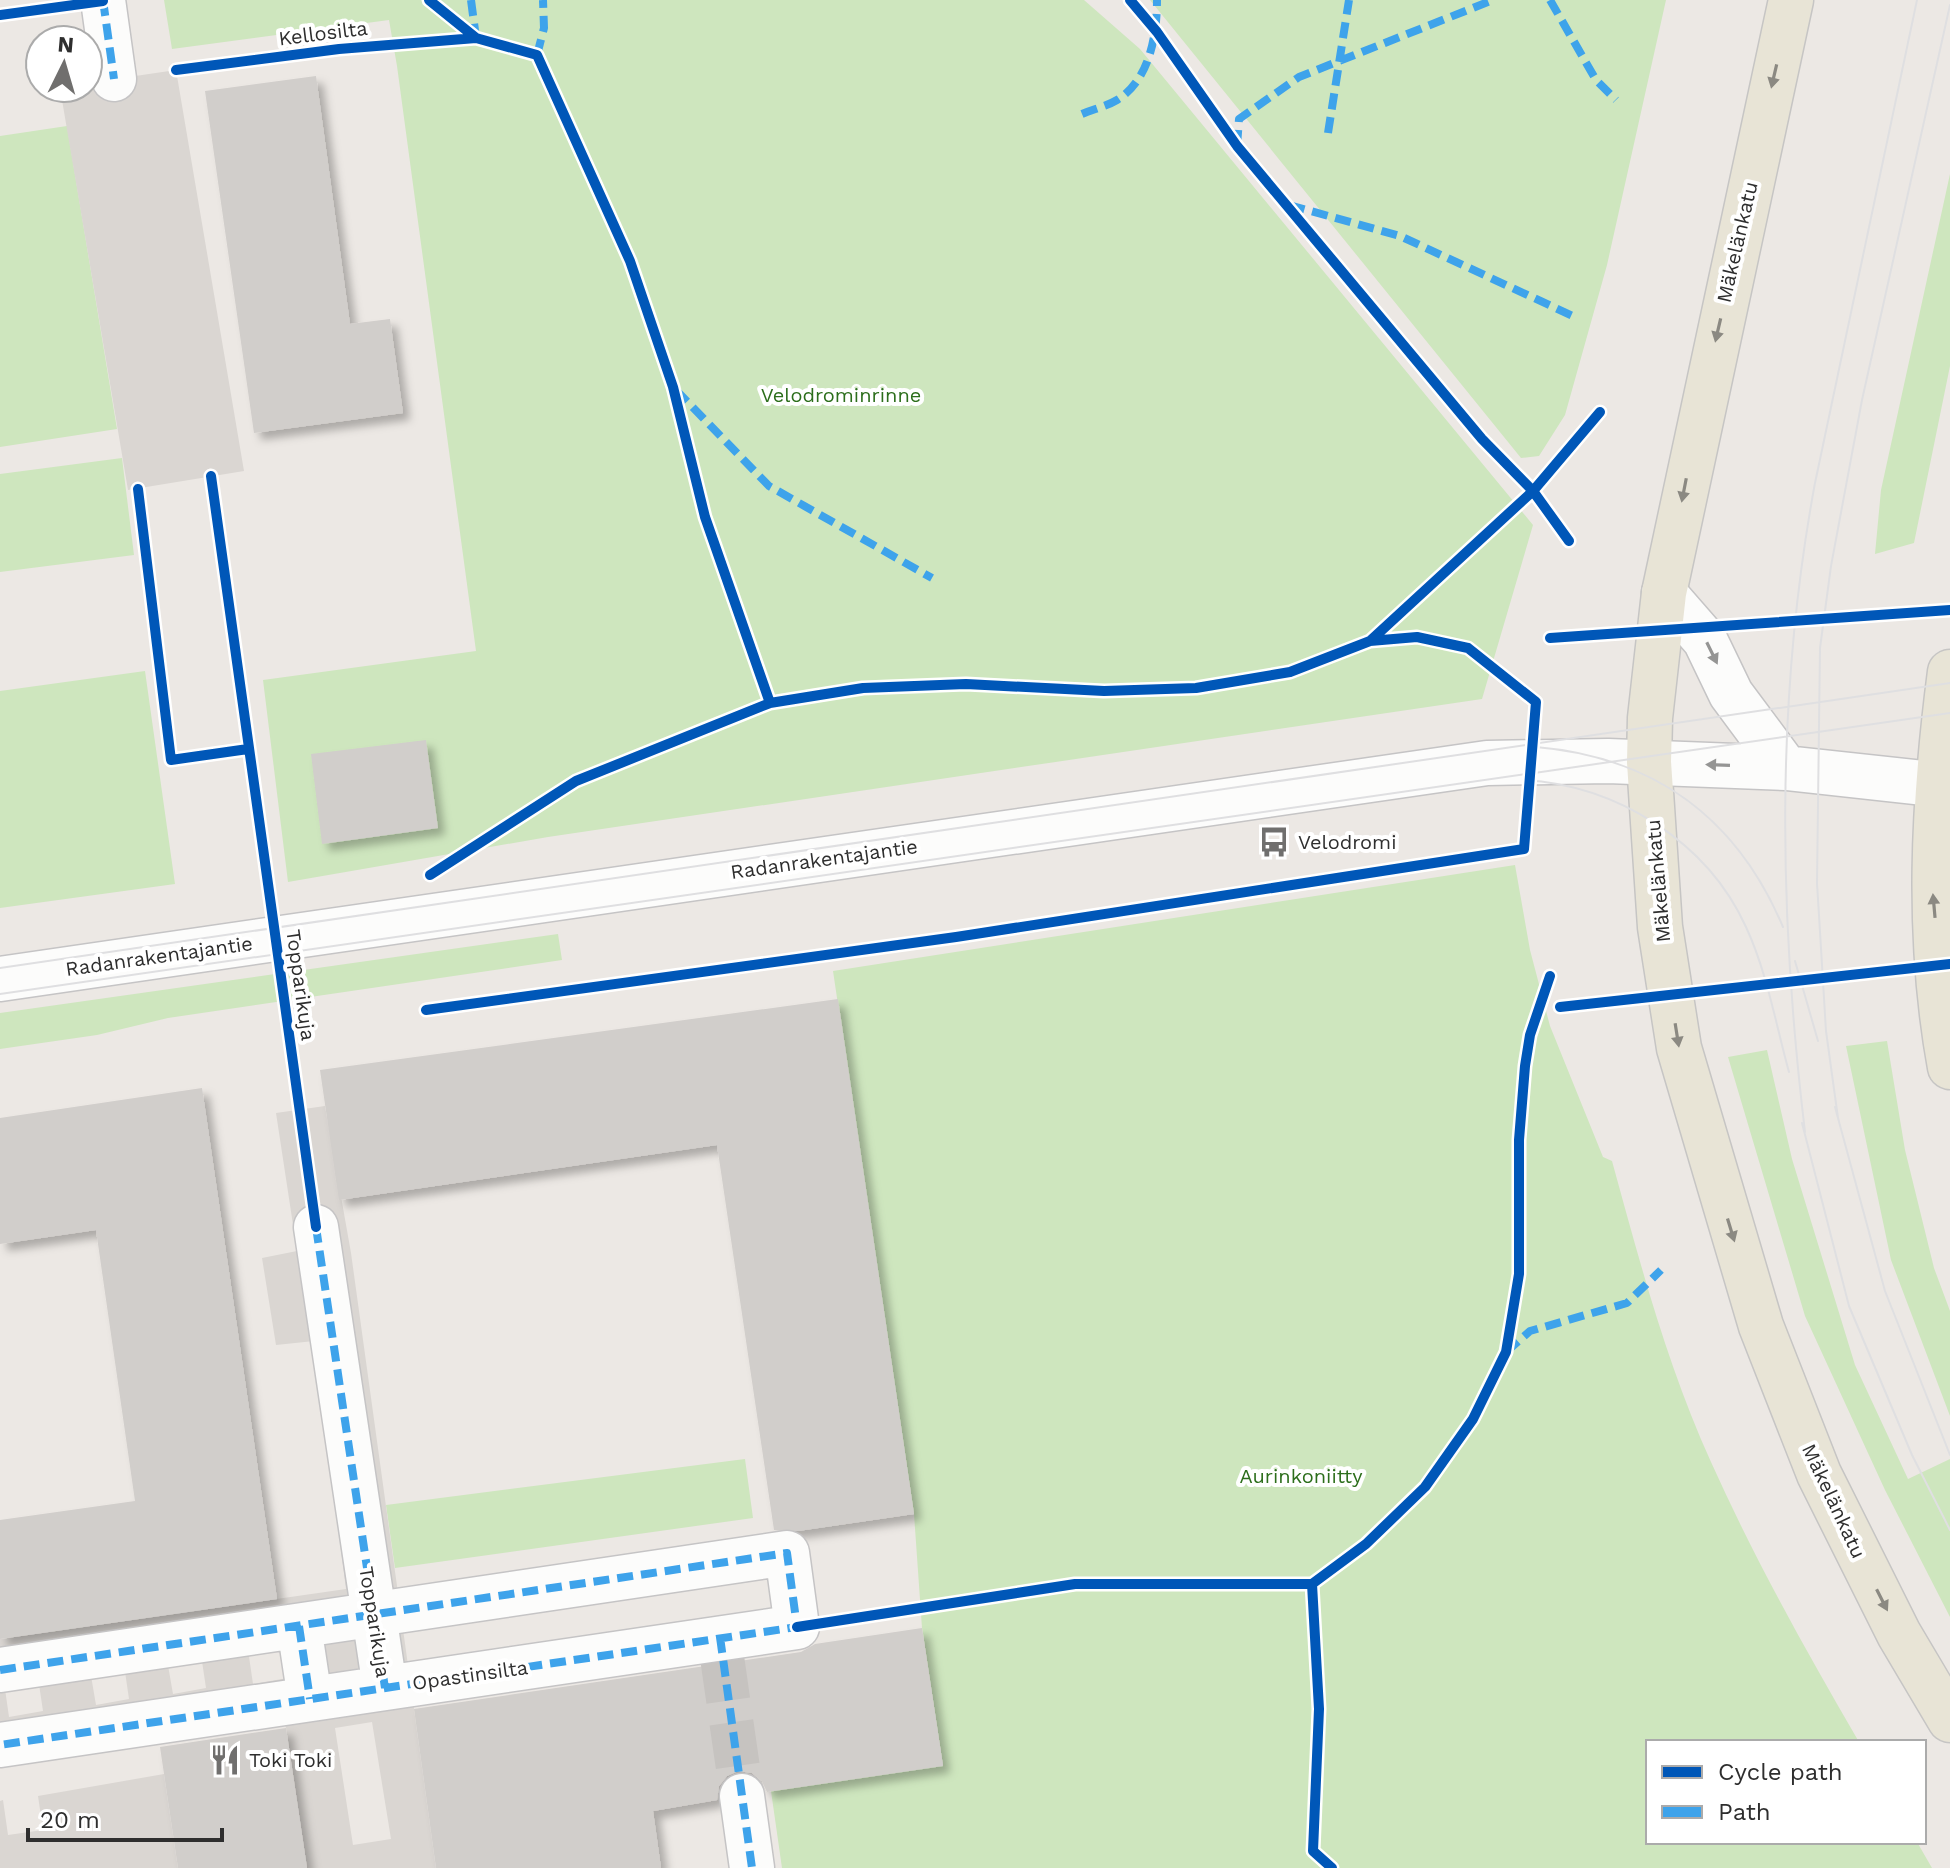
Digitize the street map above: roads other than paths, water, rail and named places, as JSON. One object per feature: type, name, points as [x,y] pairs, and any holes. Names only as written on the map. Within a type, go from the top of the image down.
[{"type":"main road","name":"Mäkelänkatu","points":[[1791,0],[1664,593],[1650,718],[1649,762],[1660,927],[1679,1048],[1761,1326],[1819,1474],[1899,1634],[1950,1720]]},
{"type":"main road","points":[[1950,672],[1944,785],[1933,891],[1950,1067]]},
{"type":"street","points":[[103,0],[114,79]]},
{"type":"street","points":[[1664,593],[1705,640],[1731,694],[1786,768]]},
{"type":"street","name":"Radanrakentajantie","points":[[0,979],[1487,763],[1649,762],[1786,768],[1944,785]]},
{"type":"street","name":"Topparikuja","points":[[316,1227],[392,1612],[403,1685]]},
{"type":"street","name":"Opastinsilta","points":[[0,1745],[403,1685],[721,1647],[797,1627],[787,1553],[392,1612]]},
{"type":"street","points":[[0,1670],[392,1612]]},
{"type":"street","points":[[299,1626],[310,1699]]},
{"type":"street","points":[[742,1796],[752,1868]]},
{"type":"tunnel","points":[[722,1657],[742,1796]]},
{"type":"tram line","points":[[1805,1132],[1796,1051],[1786,888],[1787,726],[1793,645],[1815,483],[1917,0]]},
{"type":"tram line","points":[[1838,1118],[1826,1031],[1817,883],[1820,648],[1831,566],[1862,400],[1950,5]]},
{"type":"tram line","points":[[0,968],[1950,683]]},
{"type":"tram line","points":[[0,994],[1950,713]]},
{"type":"tram line","points":[[1536,747],[1579,753],[1618,764],[1654,780],[1686,800],[1716,825],[1742,854],[1764,888],[1783,927]]},
{"type":"tram line","points":[[1523,780],[1558,784],[1624,806],[1655,823],[1708,868],[1729,896],[1753,944],[1789,1072]]},
{"type":"tram line","points":[[1795,961],[1818,1041]]},
{"type":"tram line","points":[[1835,1107],[1885,1291],[1950,1455]]},
{"type":"tram line","points":[[1802,1123],[1849,1306],[1912,1455],[1950,1530]]},
{"type":"place","name":"Velodromi","points":[[1274,842]]},
{"type":"place","name":"Toki Toki","points":[[225,1760]]},
{"type":"park label","name":"Velodrominrinne","points":[[841,395]]},
{"type":"park label","name":"Aurinkoniitty","points":[[1301,1476]]}]
